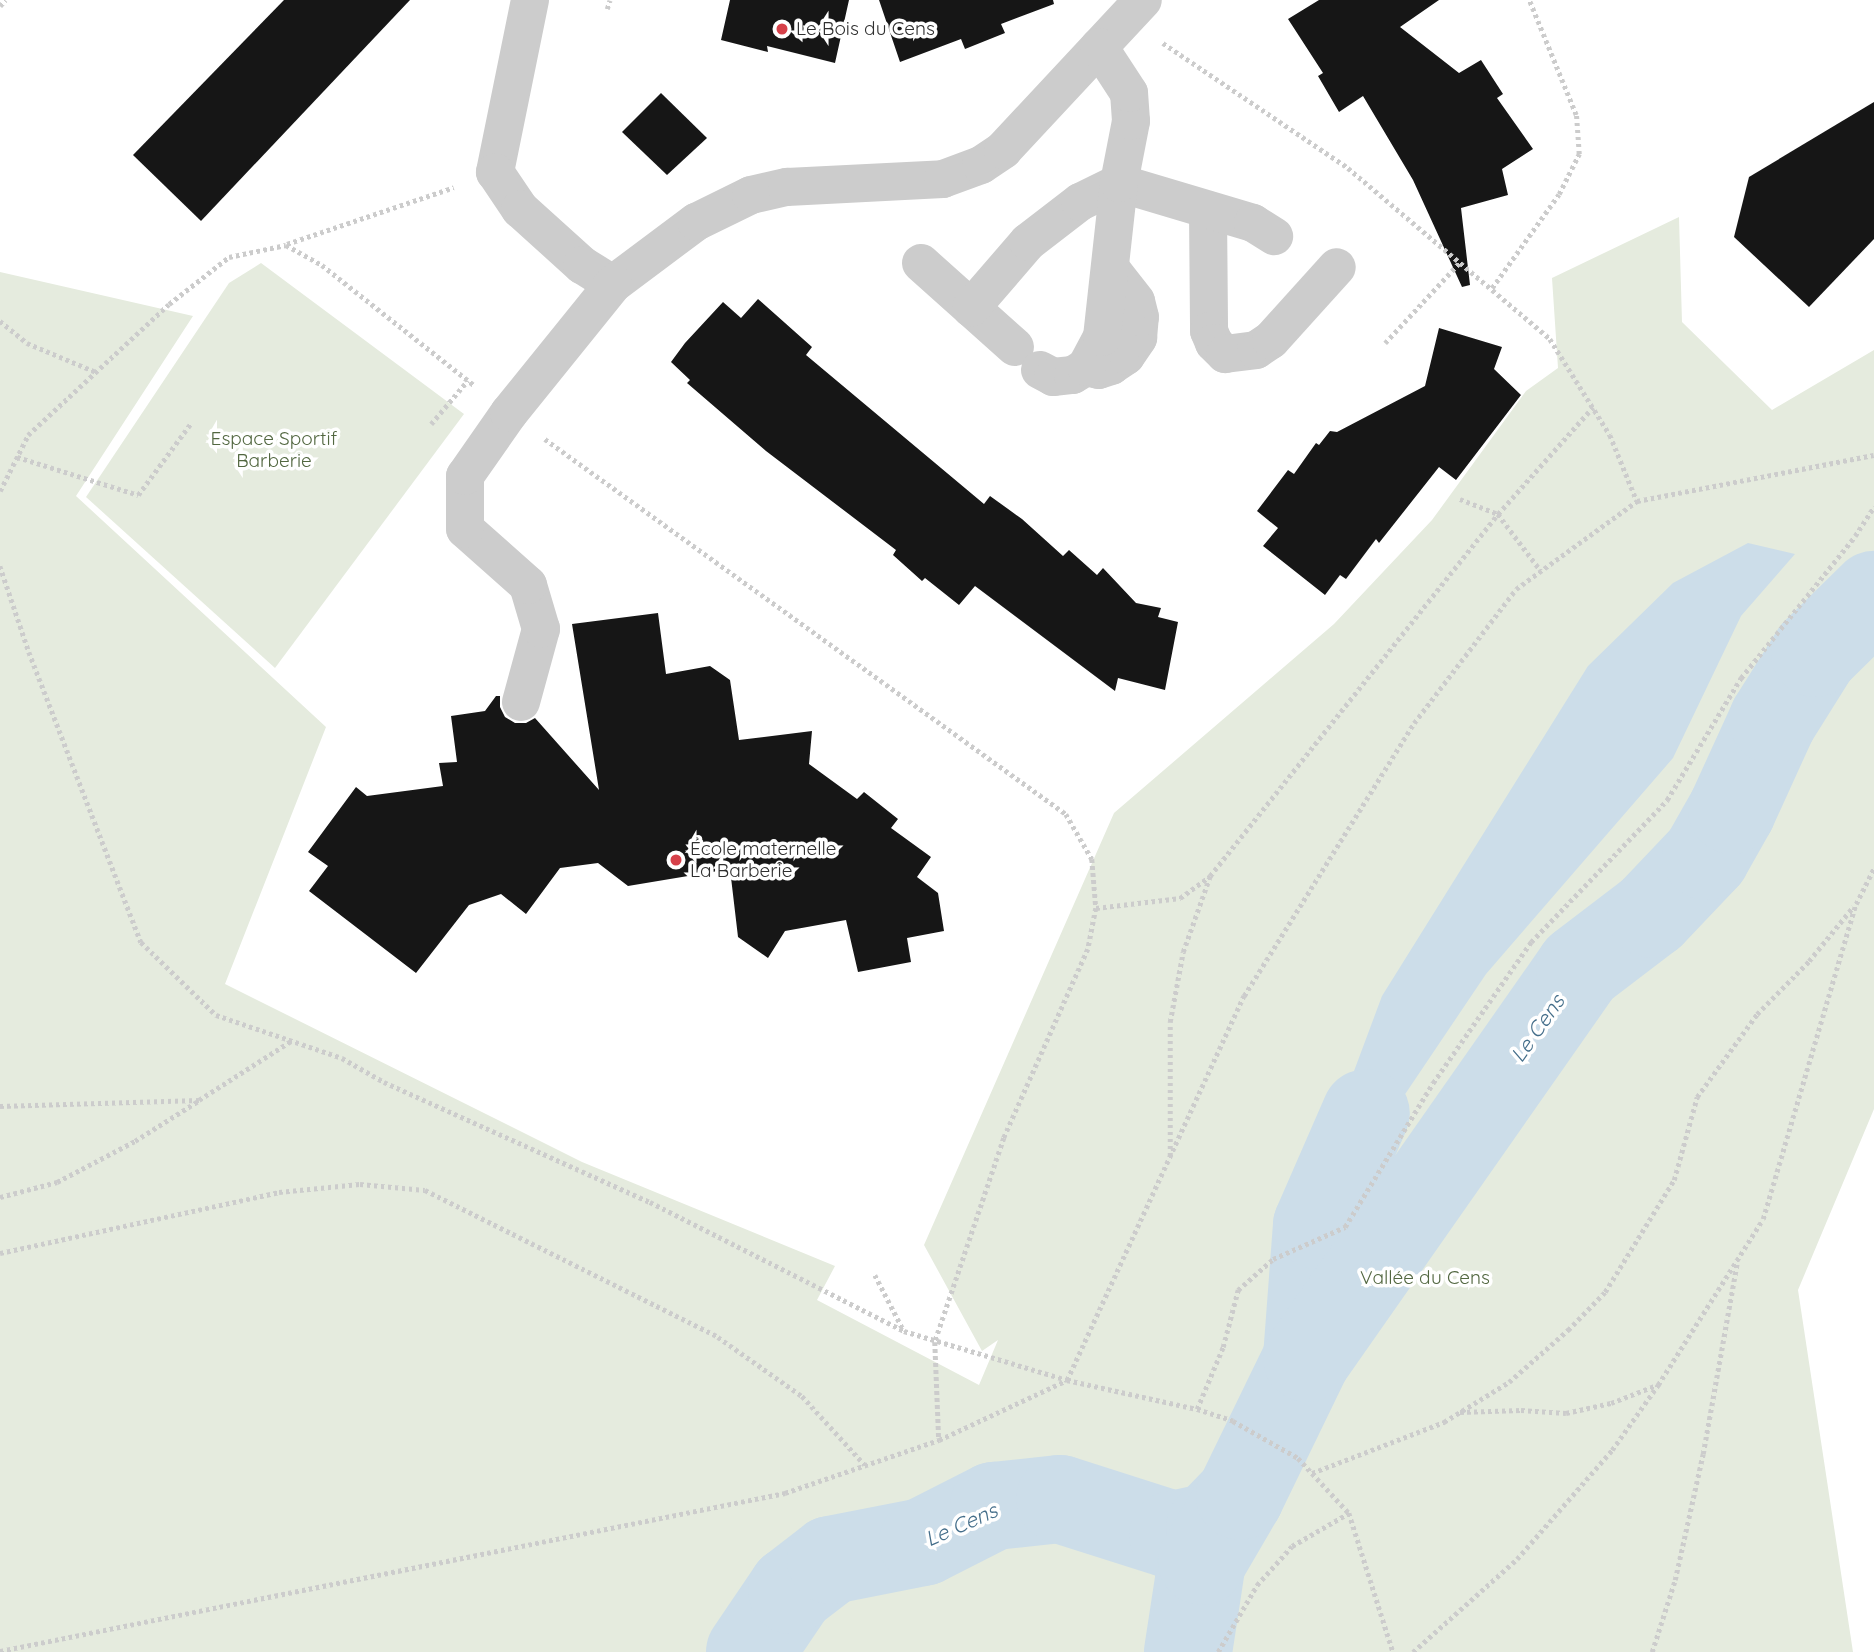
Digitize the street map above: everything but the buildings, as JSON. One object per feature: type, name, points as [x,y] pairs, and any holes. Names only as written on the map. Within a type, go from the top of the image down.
[{"type":"street","points":[[530,0],[495,172],[520,209],[582,265],[613,284]]},
{"type":"street","points":[[521,702],[541,629],[528,585],[465,529],[465,476],[509,413],[613,284],[695,222],[751,195],[788,187],[919,182],[962,175],[1003,150],[1143,0]]},
{"type":"street","points":[[920,263],[1028,359],[1064,378],[1086,367],[1102,337],[1119,183],[1131,121],[1129,93],[1099,47]]},
{"type":"street","points":[[971,308],[1028,242],[1044,228],[1080,202],[1119,183],[1253,223],[1274,236]]},
{"type":"street","points":[[1208,209],[1209,331],[1214,344],[1224,354],[1256,350],[1271,340],[1337,267]]},
{"type":"path","points":[[0,6],[5,0]]},
{"type":"path","points":[[607,9],[610,0]]},
{"type":"path","points":[[1492,288],[1559,194],[1579,154],[1576,115],[1529,0]]},
{"type":"path","points":[[1157,39],[1348,168],[1550,339],[1609,435],[1637,501]]},
{"type":"path","points":[[0,491],[28,435],[169,304],[229,257],[286,245],[495,172]]},
{"type":"path","points":[[286,245],[322,265],[509,413],[1066,814],[1092,859],[1096,908],[1088,949],[1004,1138],[935,1342],[939,1440]]},
{"type":"path","points":[[1385,343],[1459,263]]},
{"type":"path","points":[[0,321],[27,343],[96,372]]},
{"type":"path","points":[[431,424],[468,380]]},
{"type":"path","points":[[1096,908],[1181,898],[1210,876],[1498,514],[1593,407]]},
{"type":"path","points":[[17,457],[138,495],[191,423]]},
{"type":"path","points":[[0,1651],[785,1493],[939,1440],[1067,1380],[1244,996],[1407,734],[1516,589],[1637,501],[1874,455]]},
{"type":"path","points":[[1460,499],[1498,514],[1541,571]]},
{"type":"path","points":[[1197,1409],[1223,1347],[1238,1290],[1273,1259],[1345,1227],[1433,1083],[1531,942],[1667,800],[1741,678],[1855,536],[1874,507]]},
{"type":"path","points":[[0,566],[29,652],[141,942],[216,1015],[342,1058],[384,1082],[650,1202],[904,1331],[1067,1380],[1197,1409],[1234,1421],[1298,1458],[1349,1513],[1392,1651]]},
{"type":"path","points":[[1413,1652],[1517,1559],[1612,1450],[1658,1385],[1763,1219],[1856,904],[1874,868]]},
{"type":"path","points":[[1170,1159],[1170,1022],[1184,952],[1210,876]]},
{"type":"path","points":[[1312,1473],[1383,1447],[1460,1412],[1509,1382],[1568,1330],[1605,1292],[1674,1180],[1697,1097],[1757,1014],[1809,961],[1856,904]]},
{"type":"path","points":[[0,1197],[57,1182],[135,1141],[291,1041]]},
{"type":"path","points":[[0,1106],[199,1100]]},
{"type":"path","points":[[0,1253],[279,1192],[360,1184],[425,1190],[718,1337],[802,1396],[865,1465]]},
{"type":"path","points":[[1652,1652],[1675,1580],[1703,1454],[1738,1259]]},
{"type":"path","points":[[875,1275],[904,1331]]},
{"type":"path","points":[[1460,1412],[1521,1410],[1566,1413],[1611,1403],[1658,1385]]},
{"type":"path","points":[[1217,1652],[1257,1585],[1292,1546],[1349,1513]]},
{"type":"green space","name":"Vallée du Cens","points":[[1679,217],[1682,322],[1772,410],[1874,350],[1874,1109],[1798,1290],[1853,1652],[0,1652],[0,272],[193,316],[76,496],[326,727],[225,984],[582,1162],[835,1266],[817,1300],[979,1385],[998,1340],[982,1351],[924,1245],[1114,813],[1334,624],[1432,520],[1526,391],[1558,368],[1552,278]]},
{"type":"green space","name":"Espace Sportif Barberie","points":[[261,263],[464,414],[275,668],[86,497],[229,283]]},
{"type":"water","points":[[1748,543],[1795,554],[1741,616],[1673,758],[1486,974],[1317,1225],[1313,1181],[1382,996],[1588,666],[1673,583]]},
{"type":"waterway","name":"Le Cens","points":[[1188,1652],[1202,1561],[1240,1496],[1307,1358],[1580,968],[1651,914],[1706,856],[1732,810],[1773,720],[1815,653],[1874,595]]},
{"type":"waterway","points":[[1307,1358],[1317,1225],[1366,1113]]},
{"type":"waterway","name":"Le Cens","points":[[750,1652],[792,1590],[831,1560],[923,1542],[994,1506],[1060,1499],[1173,1535],[1210,1527],[1240,1496]]},
{"type":"place","name":"Le Bois du Cens","points":[[782,29]]},
{"type":"place","name":"École maternelle La Barberie","points":[[676,860]]}]
